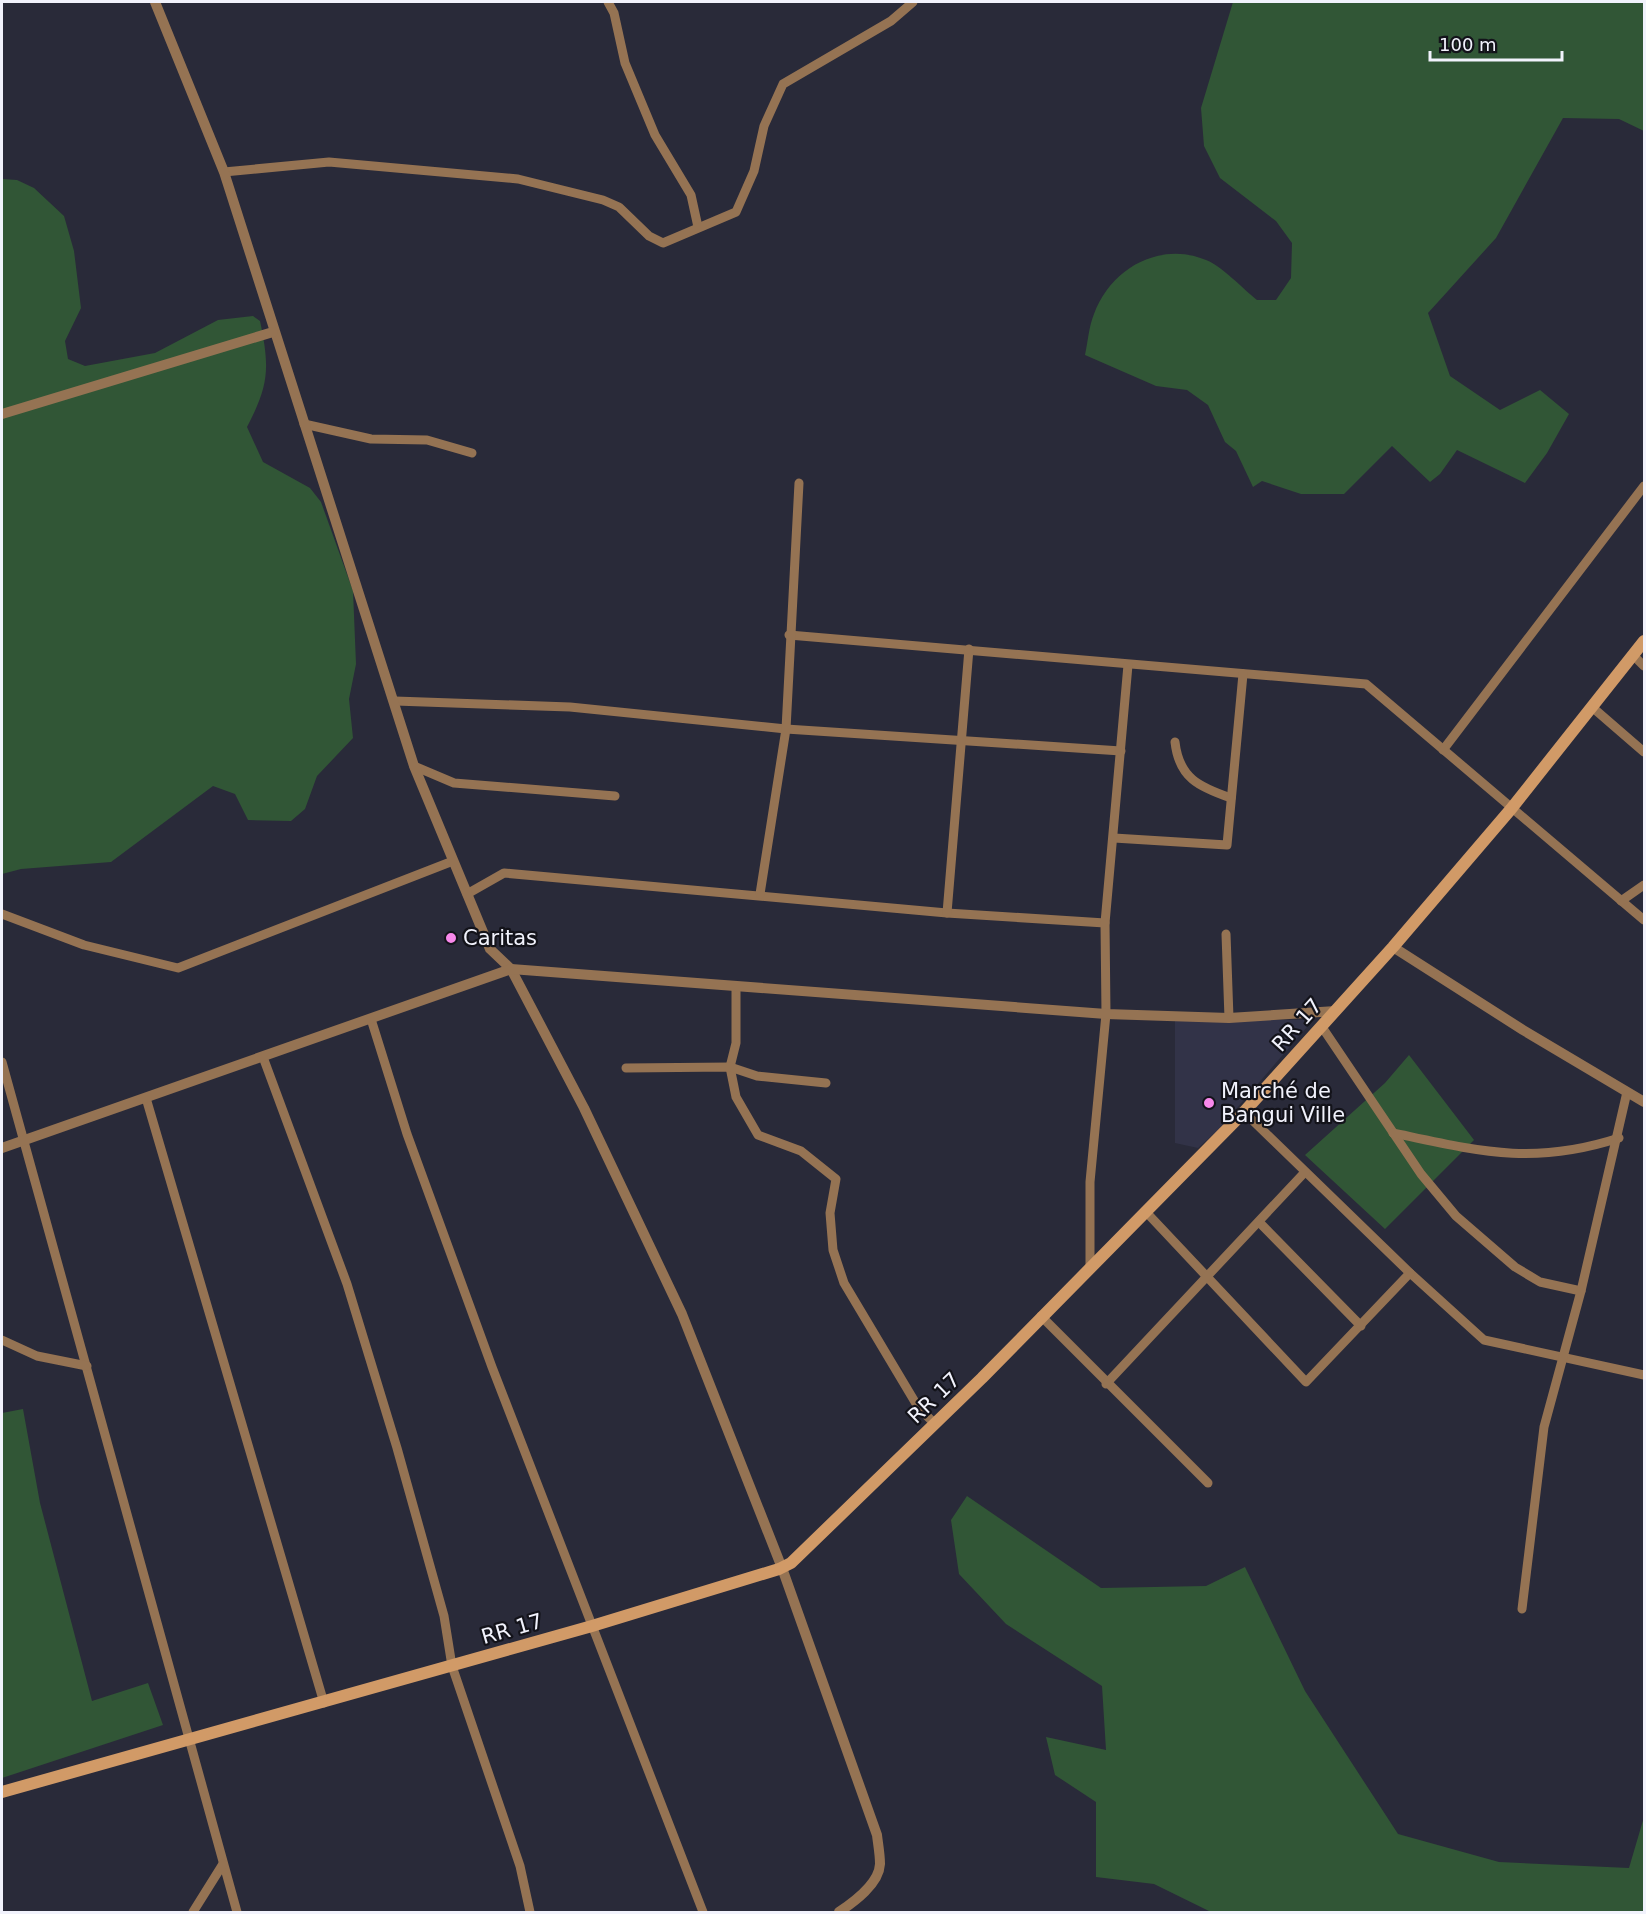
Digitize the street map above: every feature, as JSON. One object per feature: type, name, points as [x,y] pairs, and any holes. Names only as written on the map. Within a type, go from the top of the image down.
[{"type":"main road","name":"RR 17","points":[[2,1792],[592,1626],[782,1568],[791,1563],[935,1424],[1090,1266],[1147,1212],[1322,1028],[1394,948],[1511,809],[1644,641]]},
{"type":"street","points":[[155,2],[224,172],[273,332],[395,701],[414,766],[490,949],[511,969],[584,1107],[682,1314],[782,1568],[877,1835],[880,1865],[876,1876],[855,1902],[839,1912]]},
{"type":"street","points":[[608,2],[614,13],[625,63],[655,135],[691,195],[698,226]]},
{"type":"street","points":[[224,172],[329,162],[518,179],[603,200],[619,207],[649,236],[663,243],[698,226],[736,212],[754,171],[764,126],[783,84],[891,21],[913,2]]},
{"type":"street","points":[[2,414],[273,332]]},
{"type":"street","points":[[304,424],[371,439],[427,440],[472,453]]},
{"type":"street","points":[[760,894],[786,729],[789,635],[799,483]]},
{"type":"street","points":[[1443,750],[1644,486]]},
{"type":"street","points":[[789,635],[1366,684],[1644,920]]},
{"type":"street","points":[[946,913],[969,649]]},
{"type":"street","points":[[1633,655],[1644,666]]},
{"type":"street","points":[[1090,1266],[1090,1182],[1106,1014],[1105,923],[1128,665]]},
{"type":"street","points":[[1114,838],[1227,844],[1243,674]]},
{"type":"street","points":[[395,701],[570,707],[786,729],[1121,752]]},
{"type":"street","points":[[1592,706],[1644,752]]},
{"type":"street","points":[[1175,742],[1178,760],[1188,776],[1203,788],[1231,798]]},
{"type":"street","points":[[414,766],[454,783],[615,796]]},
{"type":"street","points":[[2,914],[84,945],[177,968],[453,861]]},
{"type":"street","points":[[467,894],[504,873],[760,894],[946,913],[1105,923]]},
{"type":"street","points":[[1621,901],[1644,885]]},
{"type":"street","points":[[1226,934],[1229,1018]]},
{"type":"street","points":[[1394,948],[1638,1096],[1618,1138],[1581,1291],[1544,1427],[1522,1609]]},
{"type":"street","points":[[2,1148],[511,969],[1106,1014],[1229,1018],[1336,1011]]},
{"type":"street","points":[[736,986],[736,1043],[730,1067],[736,1097],[759,1135],[801,1151],[836,1179],[830,1213],[833,1250],[844,1283],[918,1407],[935,1424]]},
{"type":"street","points":[[371,1019],[407,1134],[488,1357],[703,1912]]},
{"type":"street","points":[[1322,1028],[1420,1174],[1456,1216],[1515,1268],[1540,1282],[1581,1291]]},
{"type":"street","points":[[263,1057],[354,1306],[444,1616],[452,1666],[520,1866],[530,1912]]},
{"type":"street","points":[[2,1062],[237,1912]]},
{"type":"street","points":[[626,1068],[730,1067],[757,1076],[826,1083]]},
{"type":"street","points":[[146,1098],[324,1703]]},
{"type":"street","points":[[1244,1112],[1410,1274],[1487,1342],[1644,1375]]},
{"type":"street","points":[[1393,1133],[1474,1150],[1524,1155],[1582,1150],[1618,1138]]},
{"type":"street","points":[[1106,1384],[1260,1223],[1305,1172]]},
{"type":"street","points":[[1147,1212],[1306,1382],[1410,1274]]},
{"type":"street","points":[[1260,1223],[1362,1326]]},
{"type":"street","points":[[1041,1316],[1106,1384],[1208,1483]]},
{"type":"street","points":[[2,1340],[37,1356],[87,1366]]},
{"type":"street","points":[[193,1912],[223,1864]]},
{"type":"shaded area","name":"Marché de Bangui Ville","points":[[1175,1020],[1313,1020],[1217,1131],[1198,1148],[1175,1143]]},
{"type":"green space","points":[[1233,2],[1644,2],[1644,131],[1619,119],[1563,118],[1496,238],[1428,313],[1450,376],[1500,410],[1540,390],[1569,414],[1547,453],[1525,483],[1457,450],[1440,474],[1430,482],[1392,446],[1344,494],[1301,494],[1262,481],[1253,487],[1236,451],[1225,442],[1208,405],[1187,390],[1156,386],[1085,355],[1092,319],[1112,283],[1139,263],[1155,257],[1171,254],[1189,255],[1206,260],[1225,272],[1257,300],[1276,300],[1291,278],[1292,243],[1276,221],[1220,178],[1204,146],[1201,108]]},
{"type":"green space","points":[[2,179],[17,180],[34,188],[64,216],[74,251],[81,308],[65,341],[68,359],[85,366],[155,353],[218,320],[253,316],[260,321],[266,376],[260,399],[247,427],[263,462],[310,488],[321,502],[353,591],[356,664],[349,699],[353,738],[317,776],[305,809],[291,821],[248,820],[235,794],[213,786],[111,862],[21,869],[2,874]]},
{"type":"green space","points":[[1409,1055],[1474,1140],[1385,1229],[1305,1155],[1385,1083]]},
{"type":"green space","points":[[23,1409],[40,1503],[92,1701],[148,1683],[163,1725],[2,1778],[2,1413]]},
{"type":"green space","points":[[967,1496],[1101,1588],[1206,1586],[1245,1567],[1305,1691],[1398,1834],[1499,1862],[1629,1868],[1644,1817],[1644,1912],[1211,1912],[1154,1884],[1096,1877],[1096,1802],[1055,1775],[1046,1737],[1106,1750],[1102,1686],[1006,1624],[959,1574],[951,1520]]},
{"type":"place","name":"Caritas","points":[[451,938]]},
{"type":"place","name":"Marché de Bangui Ville","points":[[1209,1103]]}]
